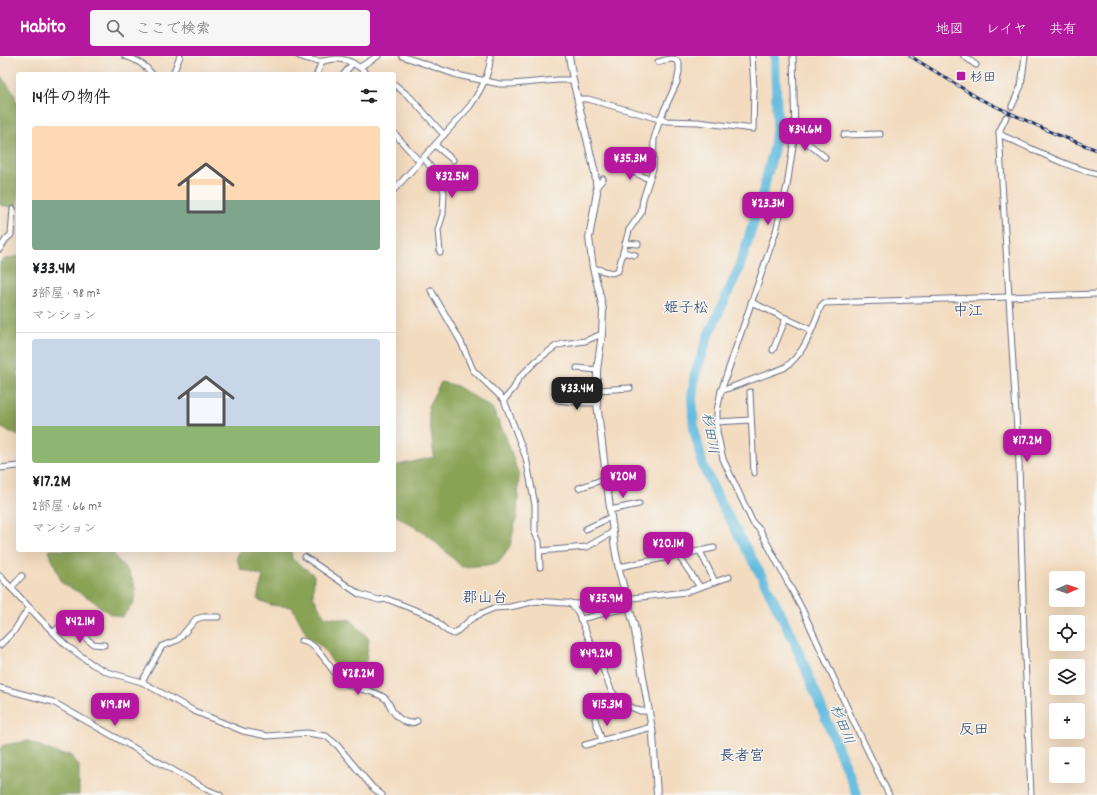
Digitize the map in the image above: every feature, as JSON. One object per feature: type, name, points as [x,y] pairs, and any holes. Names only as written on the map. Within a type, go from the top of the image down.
[{"type":"street","points":[[125,56],[139,61],[150,72]]},
{"type":"street","points":[[175,72],[180,56]]},
{"type":"street","points":[[299,56],[307,60],[322,61],[334,57],[347,60],[360,67],[365,72]]},
{"type":"street","points":[[360,67],[378,56]]},
{"type":"street","points":[[402,56],[457,75],[484,81],[512,84],[573,80]]},
{"type":"street","points":[[396,188],[470,106],[484,81],[490,56]]},
{"type":"street","points":[[569,56],[573,80],[595,173],[597,200],[588,238],[602,310],[602,334],[597,370],[597,403],[615,549],[626,598],[634,625],[652,727],[657,795]]},
{"type":"street","points":[[578,99],[588,99],[660,119],[710,123],[753,129],[754,89],[752,56]]},
{"type":"street","points":[[793,56],[795,133],[787,186],[782,210],[721,391],[716,422],[717,432],[723,459],[738,493],[753,523],[760,530],[803,611],[850,716],[889,795]]},
{"type":"street","points":[[964,56],[976,65]]},
{"type":"street","points":[[1012,106],[1021,86],[1025,56]]},
{"type":"street","points":[[593,268],[615,273],[619,269],[625,243],[630,230],[641,213],[643,199],[653,169],[654,139],[660,119],[677,82],[679,68],[679,63],[676,59],[672,58],[658,62]]},
{"type":"street","points":[[318,72],[322,61]]},
{"type":"street","points":[[346,72],[353,64]]},
{"type":"street","points":[[396,86],[411,98],[444,135]]},
{"type":"street","points":[[1006,117],[999,132],[1018,464],[1031,795]]},
{"type":"street","points":[[999,132],[1003,136],[1065,163],[1097,174]]},
{"type":"street","points":[[795,133],[825,157]]},
{"type":"street","points":[[844,135],[880,134]]},
{"type":"street","points":[[396,135],[422,160],[441,182],[444,193],[443,214],[438,230],[440,252]]},
{"type":"street","points":[[435,145],[453,160]]},
{"type":"street","points":[[618,166],[650,179]]},
{"type":"street","points":[[596,186],[603,178]]},
{"type":"street","points":[[0,250],[6,239],[11,235],[13,209]]},
{"type":"street","points":[[625,243],[638,244]]},
{"type":"street","points":[[623,252],[635,255]]},
{"type":"street","points":[[431,290],[461,342],[473,370],[504,400],[526,458],[535,506],[535,533],[539,541],[540,567]]},
{"type":"street","points":[[721,391],[784,368],[790,364],[802,350],[821,306],[824,303],[1097,294]]},
{"type":"street","points":[[751,302],[811,330]]},
{"type":"street","points":[[773,350],[786,318]]},
{"type":"street","points":[[504,400],[514,388],[518,379],[536,361],[556,346],[585,341],[602,334]]},
{"type":"street","points":[[577,368],[597,370]]},
{"type":"street","points":[[597,390],[630,388]]},
{"type":"street","points":[[750,392],[754,473]]},
{"type":"street","points":[[558,400],[597,403]]},
{"type":"street","points":[[716,422],[751,420]]},
{"type":"street","points":[[0,468],[16,466]]},
{"type":"street","points":[[579,488],[607,478]]},
{"type":"street","points":[[610,510],[640,504]]},
{"type":"street","points":[[586,529],[611,517]]},
{"type":"street","points":[[540,551],[587,547],[613,532]]},
{"type":"street","points":[[619,567],[714,548]]},
{"type":"street","points":[[700,551],[715,582]]},
{"type":"street","points":[[678,555],[700,587]]},
{"type":"street","points":[[304,556],[358,594],[379,600],[387,600],[428,615],[454,634],[480,614],[494,608],[510,607],[536,601],[579,604],[686,592],[729,577]]},
{"type":"street","points":[[0,576],[40,619],[66,644],[92,664],[107,672],[142,682],[194,710],[243,731],[267,736],[307,733],[326,736],[337,745],[372,787],[382,795]]},
{"type":"street","points":[[11,588],[22,576]]},
{"type":"street","points":[[570,603],[578,612],[611,690],[616,697],[626,705],[640,711],[649,711]]},
{"type":"street","points":[[0,645],[14,631],[30,608]]},
{"type":"street","points":[[580,619],[607,611],[629,608]]},
{"type":"street","points":[[142,682],[162,646],[178,640],[196,619],[203,617],[218,617]]},
{"type":"street","points":[[54,632],[66,622],[93,644],[104,645]]},
{"type":"street","points":[[301,640],[310,643],[327,661],[343,682],[379,695],[390,704],[392,709],[402,720],[409,722],[417,721]]},
{"type":"street","points":[[0,688],[53,702],[208,790],[220,795]]},
{"type":"street","points":[[595,719],[602,741]]},
{"type":"street","points":[[585,745],[652,727]]},
{"type":"green space","points":[[0,75],[14,93],[16,102],[16,208],[0,205]]},
{"type":"green space","points":[[16,256],[16,435],[0,427],[0,262],[2,260]]},
{"type":"green space","points":[[441,382],[457,386],[492,408],[506,437],[519,476],[517,515],[510,546],[499,562],[488,565],[462,567],[430,537],[396,516],[396,466],[434,457],[428,406]]},
{"type":"green space","points":[[49,552],[112,552],[129,572],[136,590],[133,604],[122,617],[110,614],[89,598],[62,583]]},
{"type":"green space","points":[[238,552],[291,552],[292,559],[314,575],[313,596],[325,617],[351,620],[369,639],[366,661],[351,676],[339,672],[323,648],[308,637],[292,607],[271,605],[257,599],[263,576],[240,569],[237,558]]},
{"type":"green space","points":[[28,741],[59,754],[70,755],[79,766],[79,795],[0,795],[0,748],[4,745]]},
{"type":"waterway","name":"杉田川","points":[[775,56],[777,124],[774,148],[760,203],[738,271],[708,336],[695,375],[692,398],[694,429],[703,466],[719,500],[762,577],[795,643],[857,795]]},
{"type":"tunnel","points":[[1006,117],[1012,106]]},
{"type":"railway","points":[[910,56],[980,99],[1053,133],[1097,150]]},
{"type":"place","name":"杉田","points":[[961,76]]},
{"type":"district","name":"姫子松","points":[[686,307]]},
{"type":"district","name":"中江","points":[[968,310]]},
{"type":"district","name":"郡山台","points":[[485,597]]},
{"type":"district","name":"反田","points":[[974,729]]},
{"type":"district","name":"長者宮","points":[[742,755]]}]
